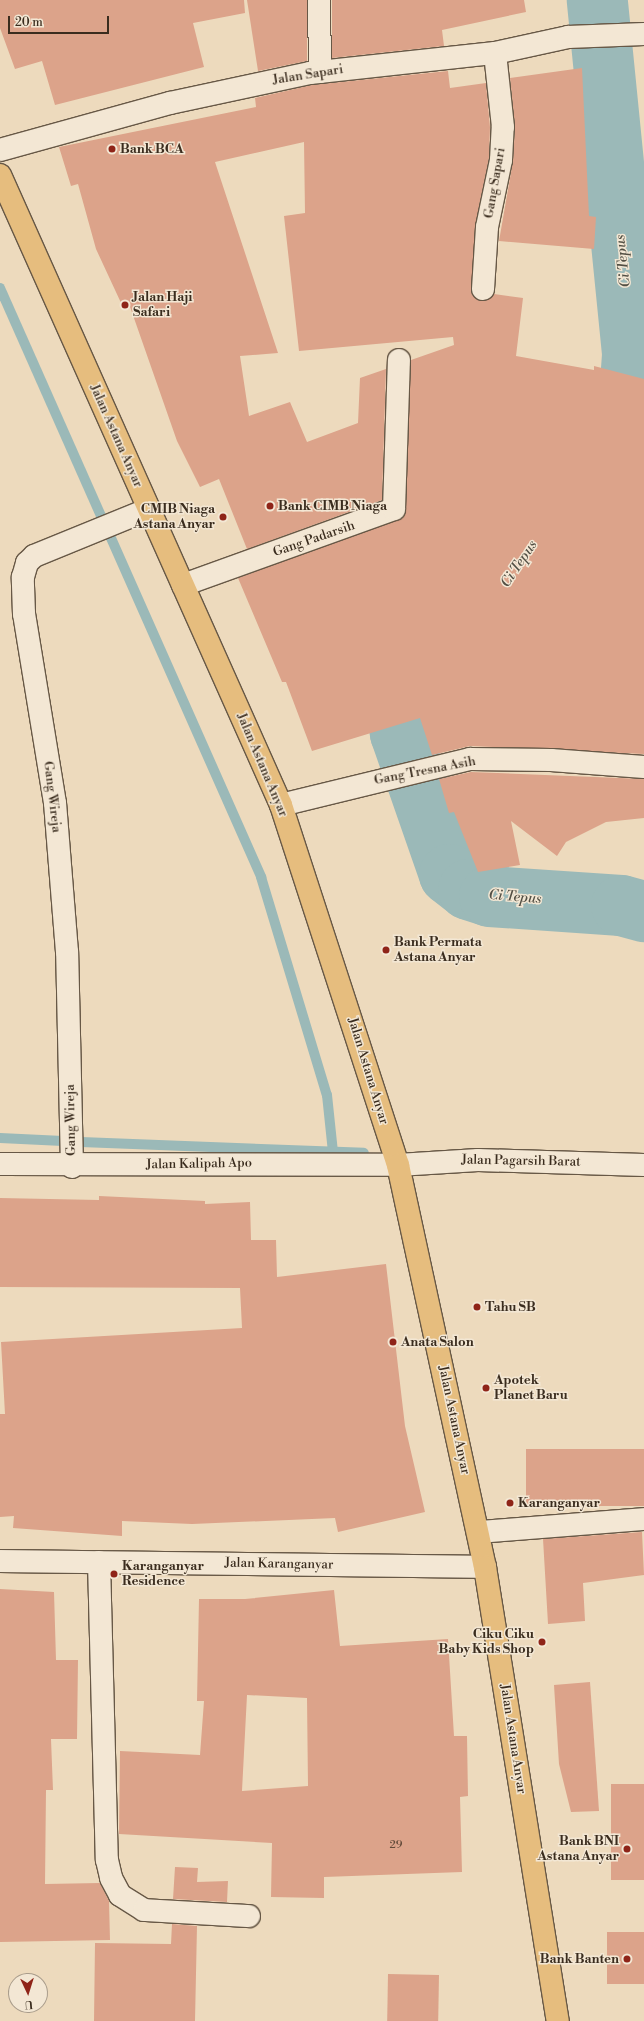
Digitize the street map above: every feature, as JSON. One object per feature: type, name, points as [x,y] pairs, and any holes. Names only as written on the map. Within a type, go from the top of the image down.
[{"type":"main road","name":"Jalan Astana Anyar","points":[[0,175],[281,805],[398,1164],[486,1567],[558,2021]]},
{"type":"street","points":[[319,0],[320,72]]},
{"type":"street","name":"Jalan Sapari","points":[[0,150],[170,103],[320,72],[495,53],[568,37],[621,33],[644,34]]},
{"type":"street","name":"Gang Sapari","points":[[483,289],[487,227],[501,160],[503,127],[495,53]]},
{"type":"street","name":"Gang Padarsih","points":[[182,585],[394,509],[399,360]]},
{"type":"street","name":"Gang Wireja","points":[[72,1167],[67,952],[55,803],[24,614],[23,578],[34,556],[149,509]]},
{"type":"street","name":"Gang Tresna Asih","points":[[281,805],[387,777],[470,759],[551,760],[644,767]]},
{"type":"street","name":"Jalan Pagarsih Barat","points":[[398,1164],[478,1160],[644,1164]]},
{"type":"street","name":"Jalan Kalipah Apo","points":[[0,1164],[72,1167],[398,1164]]},
{"type":"street","points":[[479,1532],[644,1519]]},
{"type":"street","name":"Jalan Karanganyar","points":[[0,1561],[486,1567]]},
{"type":"street","points":[[99,1562],[107,1860],[111,1878],[120,1895],[144,1910],[249,1916]]},
{"type":"building","points":[[0,0],[244,0],[245,13],[193,23],[204,67],[55,105],[42,61],[15,69],[0,28]]},
{"type":"building","points":[[247,0],[307,0],[307,61],[258,71]]},
{"type":"building","points":[[332,0],[524,0],[526,12],[442,30],[444,46],[332,58]]},
{"type":"building","points":[[582,68],[589,216],[596,217],[594,249],[499,241],[513,161],[515,126],[510,78]]},
{"type":"building","points":[[448,71],[450,88],[486,83],[490,127],[489,158],[475,226],[472,295],[483,301],[494,294],[523,298],[516,356],[594,370],[594,366],[644,379],[644,754],[470,746],[432,755],[420,718],[312,751],[286,682],[282,682],[238,578],[404,517],[411,360],[454,345],[453,337],[299,351],[284,216],[305,213],[304,142],[215,162],[278,353],[240,356],[249,416],[290,402],[307,442],[358,423],[360,378],[386,369],[382,500],[247,549],[219,479],[200,487],[177,441],[128,301],[122,305],[96,249],[78,184],[71,186],[59,147],[256,107],[255,98],[312,85]]},
{"type":"building","points":[[471,772],[644,779],[644,818],[606,822],[566,842],[557,856],[511,821],[520,865],[478,872],[454,812],[449,813],[439,779]]},
{"type":"building","points":[[99,1196],[205,1201],[205,1204],[250,1202],[251,1240],[276,1240],[277,1277],[386,1264],[405,1426],[425,1512],[338,1532],[335,1518],[192,1524],[122,1521],[122,1536],[13,1528],[14,1516],[0,1517],[0,1414],[5,1414],[1,1342],[242,1328],[240,1288],[0,1287],[0,1198],[99,1200]]},
{"type":"building","points":[[526,1449],[644,1449],[644,1506],[526,1506]]},
{"type":"building","points":[[642,1532],[644,1575],[583,1583],[585,1621],[548,1624],[543,1539]]},
{"type":"building","points":[[0,1589],[54,1592],[56,1660],[78,1660],[77,1739],[51,1739],[53,1790],[46,1790],[45,1884],[100,1883],[109,1901],[110,1940],[0,1942]]},
{"type":"building","points":[[334,1590],[340,1646],[448,1639],[454,1736],[467,1736],[468,1796],[460,1797],[462,1872],[324,1877],[324,1898],[271,1897],[272,1843],[119,1834],[120,1751],[200,1755],[204,1701],[197,1701],[199,1599],[245,1599]],"holes":[[[247,1695],[307,1698],[308,1786],[242,1791]]]},
{"type":"building","points":[[590,1682],[599,1811],[571,1812],[559,1764],[554,1685]]},
{"type":"building","name":"Bank BNI Astana Anyar","points":[[611,1784],[644,1784],[644,1880],[611,1880]]},
{"type":"building","points":[[175,1867],[198,1868],[197,1882],[228,1881],[227,1902],[173,1899]]},
{"type":"building","points":[[172,1924],[197,1926],[195,2021],[94,2021],[95,1943],[171,1944]]},
{"type":"building","name":"Bank Banten","points":[[607,1932],[644,1932],[644,1984],[607,1984]]},
{"type":"building","points":[[388,1974],[439,1975],[438,2021],[387,2021]]},
{"type":"waterway","name":"Ci Tepus","points":[[595,451],[618,417],[630,383],[632,353],[597,0]]},
{"type":"waterway","points":[[0,288],[105,525]]},
{"type":"waterway","points":[[107,529],[261,877],[327,1095],[333,1152]]},
{"type":"waterway","name":"Ci Tepus","points":[[398,645],[388,655],[400,733],[449,874],[468,889],[489,896],[621,905],[644,911]]},
{"type":"waterway","points":[[0,1138],[63,1141]]},
{"type":"waterway","points":[[81,1142],[364,1153]]},
{"type":"place","name":"Bank BCA","points":[[112,149]]},
{"type":"place","name":"Jalan Haji Safari","points":[[125,305]]},
{"type":"place","name":"Bank CIMB Niaga","points":[[270,506]]},
{"type":"place","name":"CMIB Niaga Astana Anyar","points":[[223,517]]},
{"type":"place","name":"Bank Permata Astana Anyar","points":[[386,950]]},
{"type":"place","name":"Tahu SB","points":[[477,1307]]},
{"type":"place","name":"Anata Salon","points":[[393,1342]]},
{"type":"place","name":"Apotek Planet Baru","points":[[486,1388]]},
{"type":"place","name":"Karanganyar","points":[[510,1503]]},
{"type":"place","name":"Karanganyar Residence","points":[[114,1574]]},
{"type":"place","name":"Ciku Ciku Baby Kids Shop","points":[[542,1642]]},
{"type":"place","name":"Bank BNI Astana Anyar","points":[[627,1849]]},
{"type":"place","name":"Bank Banten","points":[[627,1959]]}]
